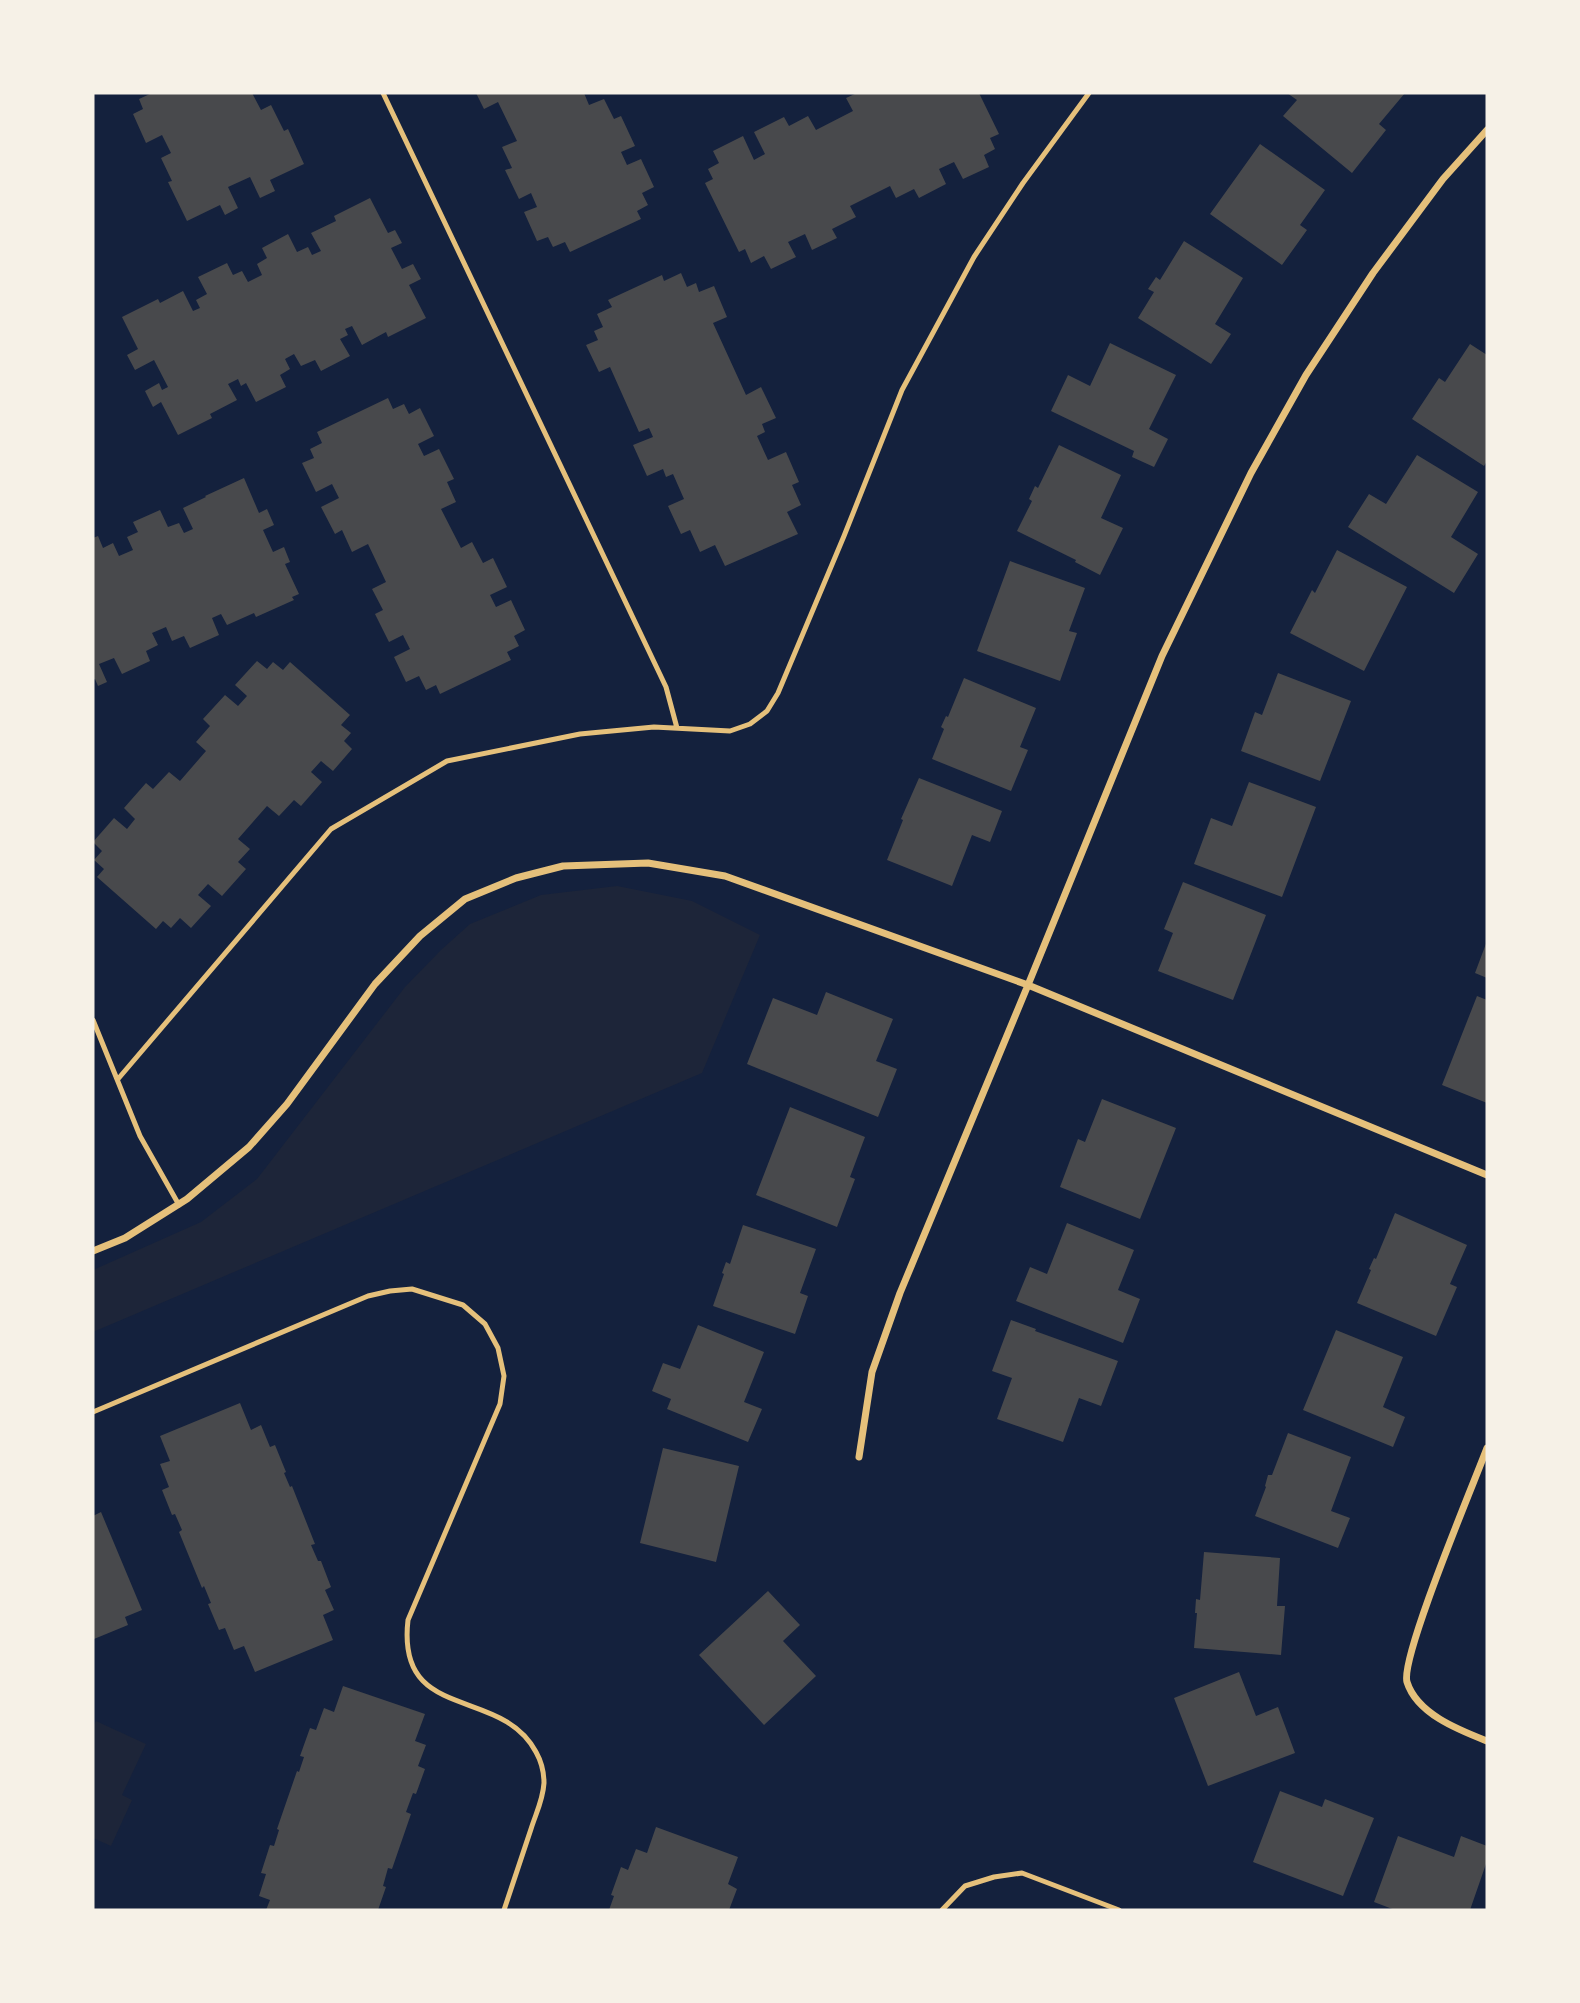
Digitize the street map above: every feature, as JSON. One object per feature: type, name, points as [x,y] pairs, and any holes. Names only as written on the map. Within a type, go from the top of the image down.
[{"type":"street","points":[[859,1457],[872,1372],[890,1319],[1162,656],[1251,473],[1306,375],[1373,273],[1443,179],[1487,130]]},
{"type":"street","points":[[93,1251],[125,1238],[187,1199],[249,1147],[287,1104],[375,984],[420,936],[465,899],[516,878],[563,866],[648,863],[725,876],[1028,985],[1487,1175]]},
{"type":"street","points":[[1487,1448],[1427,1605],[1410,1656],[1407,1681],[1420,1705],[1429,1712],[1487,1741]]},
{"type":"lane","points":[[383,93],[666,687],[677,728]]},
{"type":"lane","points":[[118,1079],[331,829],[447,761],[580,734],[654,727],[730,731],[750,724],[767,711],[778,693],[902,390],[974,257],[1023,183],[1089,93]]},
{"type":"lane","points":[[93,1020],[140,1136],[178,1205]]},
{"type":"lane","points":[[93,1412],[368,1296],[390,1291],[412,1289],[463,1306],[485,1324],[498,1348],[504,1376],[500,1404],[408,1620],[406,1640],[410,1661],[421,1679],[437,1693],[515,1726],[530,1741],[540,1759],[544,1780],[542,1800],[504,1910]]},
{"type":"lane","points":[[942,1910],[965,1886],[994,1877],[1022,1873],[1119,1910]]},
{"type":"shaded area","points":[[617,886],[692,901],[760,935],[702,1073],[93,1332],[93,1270],[201,1222],[257,1179],[405,987],[470,924],[541,895]]},
{"type":"shaded area","points":[[96,1721],[146,1744],[122,1795],[132,1800],[111,1846],[93,1838],[93,1727]]},
{"type":"building","points":[[152,93],[252,93],[261,110],[271,105],[284,131],[288,129],[304,164],[270,180],[275,191],[260,198],[250,177],[228,187],[238,208],[225,215],[220,205],[187,221],[168,182],[172,181],[161,158],[171,153],[162,135],[146,143],[133,114],[143,109],[139,99]]},
{"type":"building","points":[[476,93],[584,93],[589,105],[604,99],[614,119],[621,116],[635,146],[621,152],[627,165],[641,159],[654,187],[642,193],[648,205],[637,211],[641,219],[570,252],[565,242],[553,247],[548,237],[537,241],[524,212],[537,207],[531,193],[519,199],[505,170],[512,168],[502,147],[517,141],[498,102],[484,109]]},
{"type":"building","points":[[857,93],[979,93],[999,134],[990,138],[995,149],[984,155],[989,167],[963,179],[954,162],[939,169],[946,184],[919,198],[914,189],[896,198],[890,186],[850,206],[856,217],[832,229],[837,238],[812,250],[805,234],[788,242],[796,257],[771,269],[764,256],[751,263],[745,249],[739,252],[705,183],[713,179],[708,169],[719,163],[713,151],[743,136],[754,160],[765,154],[754,132],[784,117],[789,126],[808,116],[816,130],[853,111],[846,98]]},
{"type":"building","points":[[1287,93],[1405,93],[1379,124],[1386,130],[1352,173],[1283,116],[1297,100]]},
{"type":"building","points":[[1260,144],[1325,190],[1300,225],[1307,230],[1282,265],[1210,214]]},
{"type":"building","points":[[370,198],[388,233],[395,230],[402,243],[391,248],[402,269],[413,264],[421,279],[409,285],[426,318],[388,337],[386,332],[362,345],[352,326],[345,329],[348,335],[340,339],[350,356],[321,371],[315,360],[301,366],[294,354],[285,359],[290,369],[280,375],[286,387],[256,402],[246,383],[241,386],[238,379],[228,384],[237,400],[210,414],[212,418],[178,435],[161,402],[153,407],[145,391],[159,383],[162,390],[168,387],[154,360],[135,370],[127,355],[138,349],[122,317],[158,299],[160,303],[183,291],[193,311],[200,308],[196,300],[207,294],[198,277],[227,263],[233,275],[242,271],[248,282],[262,275],[257,264],[267,258],[262,248],[288,234],[297,252],[308,247],[312,255],[321,251],[311,233],[336,221],[334,216]]},
{"type":"building","points":[[1184,241],[1243,278],[1215,324],[1231,334],[1211,364],[1138,318],[1154,292],[1148,289],[1156,277],[1160,280]]},
{"type":"building","points":[[681,273],[687,287],[696,283],[699,292],[714,286],[727,317],[713,323],[746,395],[761,387],[776,418],[762,424],[765,432],[757,436],[768,460],[786,452],[799,482],[792,485],[801,505],[787,512],[798,534],[725,566],[715,545],[700,552],[690,530],[681,534],[668,506],[684,499],[673,474],[666,477],[663,469],[647,476],[633,445],[653,437],[649,428],[639,432],[610,367],[599,372],[586,345],[598,340],[594,331],[603,327],[597,314],[612,307],[608,300],[662,275],[664,281]]},
{"type":"building","points":[[1110,343],[1176,375],[1149,429],[1168,439],[1154,467],[1132,457],[1134,451],[1051,411],[1068,375],[1090,386]]},
{"type":"building","points":[[1470,344],[1487,355],[1487,461],[1484,466],[1412,419],[1439,378],[1445,382]]},
{"type":"building","points":[[388,398],[393,409],[404,404],[409,414],[420,408],[434,436],[418,444],[424,456],[439,449],[454,479],[447,482],[456,502],[441,509],[461,548],[472,542],[483,563],[493,558],[507,587],[490,595],[496,607],[511,600],[525,630],[514,636],[519,646],[507,652],[511,660],[440,694],[436,685],[426,690],[419,676],[406,682],[394,657],[410,649],[403,635],[389,642],[375,614],[383,610],[372,589],[386,582],[368,544],[352,552],[342,530],[335,534],[321,507],[339,498],[332,484],[316,492],[302,463],[314,458],[310,449],[322,443],[317,432]]},
{"type":"building","points":[[1059,445],[1121,475],[1101,518],[1123,528],[1100,575],[1017,531],[1032,501],[1029,499],[1035,486],[1038,488]]},
{"type":"building","points":[[1417,455],[1478,492],[1451,537],[1478,554],[1454,593],[1348,527],[1369,494],[1386,504]]},
{"type":"building","points":[[244,478],[259,513],[267,509],[274,525],[263,530],[273,552],[284,547],[290,562],[285,564],[299,594],[292,597],[294,600],[256,617],[254,613],[227,625],[221,614],[212,618],[219,635],[190,648],[184,636],[172,641],[166,627],[152,633],[158,645],[146,651],[150,661],[122,674],[114,658],[99,664],[107,682],[98,686],[95,679],[93,680],[93,538],[98,536],[103,548],[113,543],[119,556],[133,550],[127,537],[138,532],[133,522],[160,510],[168,527],[179,523],[184,533],[193,529],[183,508]]},
{"type":"building","points":[[1337,550],[1407,587],[1364,671],[1290,633]]},
{"type":"building","points":[[1010,561],[1085,588],[1069,631],[1077,633],[1060,681],[977,651]]},
{"type":"building","points":[[257,661],[267,669],[273,662],[283,670],[290,662],[350,715],[341,725],[351,733],[344,741],[352,749],[333,771],[321,761],[311,772],[322,782],[301,806],[294,800],[279,816],[267,806],[238,839],[250,849],[238,862],[246,869],[222,896],[208,884],[198,895],[211,906],[191,928],[180,918],[171,928],[163,921],[156,929],[97,877],[104,869],[94,860],[102,851],[93,842],[114,818],[127,829],[135,819],[124,808],[146,783],[153,789],[169,772],[180,781],[206,751],[196,742],[210,726],[203,719],[225,695],[238,706],[247,696],[235,685]]},
{"type":"building","points":[[1278,673],[1351,701],[1320,781],[1241,751],[1255,712],[1262,715]]},
{"type":"building","points":[[964,678],[1036,708],[1020,747],[1028,750],[1011,791],[932,759],[944,729],[941,727]]},
{"type":"building","points":[[919,778],[1002,811],[990,842],[972,835],[952,886],[887,860]]},
{"type":"building","points":[[1249,782],[1316,807],[1282,897],[1194,864],[1211,818],[1232,826]]},
{"type":"building","points":[[1183,882],[1266,915],[1233,1000],[1158,971],[1173,933],[1164,929]]},
{"type":"building","points":[[1487,941],[1487,978],[1475,973]]},
{"type":"building","points":[[826,992],[893,1019],[876,1061],[897,1069],[878,1117],[747,1064],[773,998],[817,1015]]},
{"type":"building","points":[[1477,996],[1487,1000],[1487,1103],[1442,1085]]},
{"type":"building","points":[[1102,1099],[1176,1128],[1140,1219],[1060,1187],[1078,1139],[1085,1142]]},
{"type":"building","points":[[790,1107],[865,1137],[850,1177],[855,1179],[837,1227],[756,1195]]},
{"type":"building","points":[[1395,1213],[1467,1245],[1450,1284],[1457,1287],[1436,1336],[1357,1303],[1371,1270],[1369,1269],[1374,1258],[1376,1259]]},
{"type":"building","points":[[1067,1223],[1134,1250],[1118,1290],[1140,1299],[1123,1343],[1016,1301],[1030,1267],[1047,1274]]},
{"type":"building","points":[[743,1225],[816,1249],[800,1293],[808,1296],[795,1334],[713,1306],[726,1262],[730,1264]]},
{"type":"building","points":[[1011,1320],[1118,1361],[1101,1406],[1079,1398],[1063,1442],[997,1419],[1012,1378],[992,1371]]},
{"type":"building","points":[[698,1325],[764,1352],[744,1402],[762,1409],[748,1442],[667,1409],[671,1399],[652,1391],[663,1363],[680,1369]]},
{"type":"building","points":[[1336,1330],[1403,1357],[1383,1407],[1405,1417],[1393,1447],[1303,1410]]},
{"type":"building","points":[[240,1403],[251,1430],[261,1425],[270,1447],[275,1445],[286,1472],[284,1473],[290,1487],[292,1486],[315,1544],[311,1545],[318,1561],[321,1561],[331,1587],[325,1590],[334,1610],[323,1615],[333,1640],[255,1672],[244,1646],[234,1650],[225,1628],[219,1630],[208,1604],[211,1603],[179,1532],[182,1530],[175,1514],[172,1515],[162,1490],[169,1487],[160,1464],[170,1461],[160,1436]]},
{"type":"building","points":[[1288,1433],[1351,1457],[1331,1511],[1350,1518],[1338,1548],[1255,1516],[1268,1475],[1272,1475]]},
{"type":"building","points":[[663,1448],[739,1466],[716,1562],[640,1543]]},
{"type":"building","points":[[101,1512],[142,1610],[125,1617],[128,1625],[94,1639],[93,1516]]},
{"type":"building","points":[[1204,1552],[1280,1558],[1277,1606],[1285,1606],[1281,1655],[1194,1648],[1196,1599],[1200,1600]]},
{"type":"building","points":[[768,1591],[800,1625],[783,1641],[816,1676],[764,1725],[699,1655]]},
{"type":"building","points":[[1239,1672],[1256,1716],[1278,1707],[1295,1753],[1208,1786],[1174,1698]]},
{"type":"building","points":[[343,1686],[425,1714],[415,1741],[426,1745],[418,1766],[425,1769],[406,1812],[411,1814],[392,1869],[388,1868],[383,1886],[386,1887],[378,1910],[266,1910],[270,1900],[259,1896],[266,1874],[261,1873],[270,1845],[274,1846],[279,1830],[277,1829],[304,1757],[300,1756],[310,1728],[316,1730],[324,1708],[334,1712]]},
{"type":"building","points":[[1280,1791],[1322,1807],[1325,1799],[1374,1818],[1343,1896],[1253,1862]]},
{"type":"building","points":[[656,1827],[738,1857],[728,1884],[737,1889],[729,1910],[609,1910],[614,1896],[611,1895],[621,1867],[628,1870],[636,1849],[647,1853]]},
{"type":"building","points":[[1398,1836],[1454,1857],[1461,1836],[1487,1846],[1487,1861],[1470,1910],[1395,1910],[1374,1902]]}]
